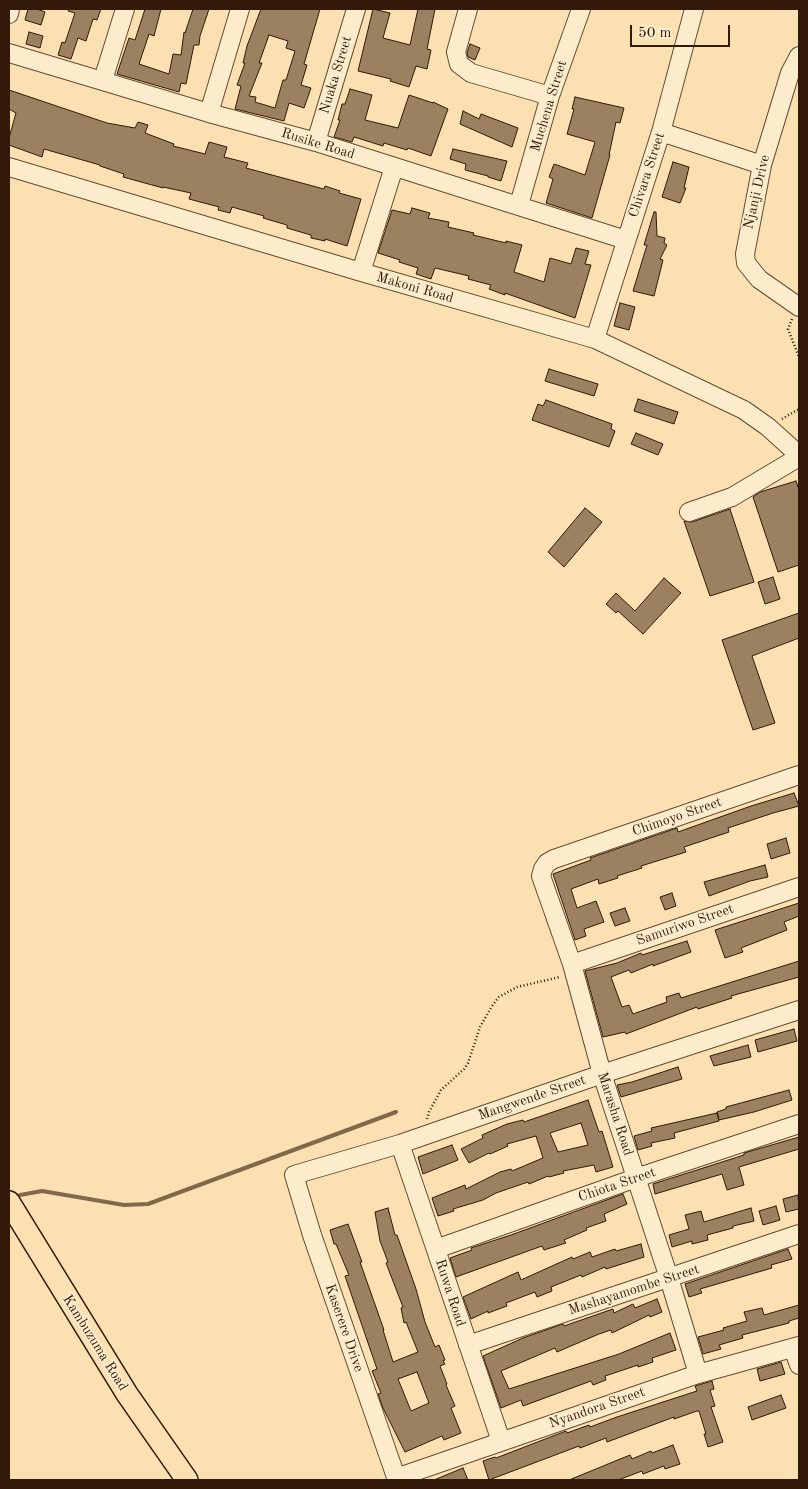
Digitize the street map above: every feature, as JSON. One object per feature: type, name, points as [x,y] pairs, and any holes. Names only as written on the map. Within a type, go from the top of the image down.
[{"type":"main road","name":"Kambuzuma Road","points":[[9,1202],[127,1394],[187,1480]]},
{"type":"street","points":[[9,14],[10,9]]},
{"type":"street","points":[[103,80],[125,9]]},
{"type":"street","points":[[209,113],[240,9]]},
{"type":"street","name":"Nuaka Street","points":[[316,142],[356,9]]},
{"type":"street","points":[[468,9],[456,52],[459,64],[471,72],[550,96]]},
{"type":"street","name":"Muchena Street","points":[[519,205],[550,96],[581,9]]},
{"type":"street","name":"Chivara Street","points":[[595,339],[661,132],[694,9]]},
{"type":"street","name":"Rusike Road","points":[[9,53],[209,113],[316,142],[626,240]]},
{"type":"street","name":"Njanji Drive","points":[[798,307],[759,280],[746,263],[746,243],[762,166],[790,73],[799,56]]},
{"type":"street","points":[[661,132],[762,166]]},
{"type":"street","name":"Makoni Road","points":[[9,167],[361,272],[595,339],[744,410],[768,427],[799,456]]},
{"type":"street","points":[[361,272],[394,167]]},
{"type":"street","points":[[689,512],[732,497],[799,456]]},
{"type":"street","name":"Chimoyo Street","points":[[554,859],[799,775]]},
{"type":"street","name":"Marasha Road","points":[[554,859],[547,863],[543,869],[542,876],[573,969],[602,1074],[670,1278],[698,1374]]},
{"type":"street","name":"Samuriwo Street","points":[[573,969],[799,887]]},
{"type":"street","name":"Mangwende Street","points":[[294,1175],[400,1144],[602,1074],[799,1010]]},
{"type":"street","name":"Chiota Street","points":[[436,1249],[636,1178],[799,1124]]},
{"type":"street","name":"Ruwa Road","points":[[400,1144],[501,1441]]},
{"type":"street","name":"Kaserere Drive","points":[[294,1175],[312,1235],[396,1479]]},
{"type":"street","name":"Mashayamombe Street","points":[[468,1345],[799,1234]]},
{"type":"street","points":[[796,1347],[799,1365]]},
{"type":"street","name":"Nyandora Street","points":[[396,1479],[698,1374],[796,1347]]},
{"type":"path","points":[[798,307],[788,330],[799,357]]},
{"type":"path","points":[[768,427],[799,409]]},
{"type":"path","points":[[429,1133],[429,1112],[441,1090],[468,1063],[480,1027],[499,997],[517,987],[573,969]]},
{"type":"building","points":[[28,9],[37,9],[45,12],[41,25],[25,20]]},
{"type":"building","points":[[69,9],[101,9],[97,20],[93,19],[86,41],[78,38],[71,59],[58,55],[62,42],[65,43],[75,13],[68,11]]},
{"type":"building","points":[[145,9],[161,9],[154,36],[149,34],[139,64],[169,74],[173,54],[181,55],[184,32],[193,9],[209,9],[199,45],[194,45],[186,84],[181,83],[179,92],[117,74],[129,38],[135,40]]},
{"type":"building","points":[[261,9],[320,9],[304,64],[307,65],[301,85],[311,88],[304,108],[289,103],[284,121],[235,109],[241,86],[237,85],[245,63],[243,63],[247,46]],"holes":[[[269,35],[288,41],[286,48],[295,51],[286,80],[283,80],[275,108],[255,102],[256,97],[249,96],[262,63],[259,63]]]},
{"type":"building","points":[[373,9],[390,13],[383,38],[410,45],[418,9],[435,9],[427,49],[431,50],[427,69],[416,66],[409,87],[390,81],[391,79],[358,71]]},
{"type":"building","points":[[29,32],[43,36],[40,48],[26,44]]},
{"type":"building","points":[[470,44],[480,48],[475,60],[468,57],[467,53]]},
{"type":"building","points":[[350,89],[372,95],[365,120],[398,128],[409,95],[433,102],[448,109],[431,156],[408,148],[407,150],[384,143],[383,146],[354,137],[352,142],[334,137],[340,120],[338,120],[342,104],[345,104]]},
{"type":"building","points":[[9,90],[107,123],[135,128],[138,122],[148,125],[145,133],[174,144],[173,146],[205,154],[209,142],[227,147],[224,157],[248,163],[246,168],[324,189],[325,186],[340,191],[339,193],[361,199],[347,246],[325,239],[325,241],[311,238],[311,235],[287,228],[287,225],[232,207],[230,213],[218,210],[219,207],[189,199],[191,193],[163,188],[123,177],[124,174],[100,165],[44,149],[42,157],[9,145],[16,113],[9,109]]},
{"type":"building","points":[[575,97],[624,108],[620,123],[616,122],[610,155],[592,218],[546,203],[553,179],[549,177],[554,164],[585,175],[595,142],[567,134],[574,109],[572,109]]},
{"type":"building","points":[[463,111],[479,119],[481,114],[518,128],[512,147],[460,124]]},
{"type":"building","points":[[453,149],[507,161],[501,181],[465,170],[466,164],[450,159]]},
{"type":"building","points":[[673,162],[689,167],[684,188],[686,188],[680,203],[662,197]]},
{"type":"building","points":[[412,208],[430,213],[428,218],[449,222],[448,227],[474,233],[473,235],[522,245],[514,272],[544,282],[550,258],[571,264],[576,248],[589,251],[585,264],[591,265],[575,318],[489,289],[491,285],[468,279],[469,276],[435,268],[431,279],[416,274],[418,268],[378,253],[392,210],[410,214]]},
{"type":"building","points":[[654,212],[656,212],[657,236],[665,238],[664,243],[667,245],[660,259],[663,260],[654,296],[633,291],[647,245],[644,245]]},
{"type":"building","points":[[620,303],[635,307],[629,330],[614,326]]},
{"type":"building","points":[[549,369],[598,384],[594,396],[545,381]]},
{"type":"building","points":[[638,399],[678,412],[674,424],[634,411]]},
{"type":"building","points":[[546,400],[612,424],[611,429],[615,431],[609,447],[532,420],[538,404],[543,406]]},
{"type":"building","points":[[636,433],[663,444],[658,455],[631,444]]},
{"type":"building","points":[[796,481],[799,490],[799,565],[778,572],[753,497],[760,492]]},
{"type":"building","points":[[585,508],[602,522],[564,567],[548,552]]},
{"type":"building","points":[[730,509],[754,582],[710,596],[684,521],[692,522]]},
{"type":"building","points":[[773,577],[780,599],[765,604],[758,582]]},
{"type":"building","points":[[664,578],[681,593],[643,634],[618,611],[616,613],[606,604],[616,593],[635,611]]},
{"type":"building","points":[[799,613],[799,638],[752,656],[775,723],[753,730],[722,640]]},
{"type":"building","points":[[794,793],[799,806],[728,828],[729,832],[684,847],[686,852],[641,866],[642,868],[617,876],[618,878],[599,884],[598,879],[571,889],[577,908],[596,901],[604,922],[584,929],[586,936],[575,940],[553,874],[591,860],[590,858],[677,828],[678,832]]},
{"type":"building","points":[[786,838],[790,853],[771,859],[767,844]]},
{"type":"building","points":[[765,865],[768,877],[750,881],[709,896],[704,882]]},
{"type":"building","points":[[672,893],[676,906],[665,910],[660,897]]},
{"type":"building","points":[[799,903],[799,916],[784,922],[787,930],[741,948],[743,952],[725,958],[715,930]]},
{"type":"building","points":[[625,908],[630,921],[615,926],[610,913]]},
{"type":"building","points":[[687,941],[691,952],[631,973],[629,970],[611,977],[622,1007],[629,1005],[633,1014],[667,1002],[666,997],[679,993],[681,998],[799,961],[799,977],[731,996],[732,998],[698,1009],[697,1007],[626,1034],[625,1032],[603,1037],[585,971]]},
{"type":"building","points":[[794,1029],[797,1041],[758,1052],[755,1040]]},
{"type":"building","points":[[748,1045],[751,1057],[714,1066],[710,1056]]},
{"type":"building","points":[[678,1067],[682,1079],[621,1097],[617,1085]]},
{"type":"building","points":[[789,1090],[792,1100],[754,1112],[719,1120],[717,1112],[726,1109],[726,1107]]},
{"type":"building","points":[[588,1100],[599,1132],[602,1131],[613,1167],[596,1172],[594,1165],[563,1171],[564,1173],[548,1176],[529,1184],[528,1182],[438,1216],[432,1198],[465,1185],[466,1189],[500,1172],[511,1169],[512,1171],[543,1158],[536,1136],[507,1144],[508,1146],[469,1163],[461,1149],[483,1138],[482,1135],[507,1124],[523,1120],[524,1122]],"holes":[[[581,1123],[588,1145],[558,1152],[550,1133]]]},
{"type":"building","points":[[717,1113],[719,1121],[674,1133],[675,1138],[651,1143],[652,1146],[638,1150],[634,1136],[652,1131],[651,1128]]},
{"type":"building","points":[[799,1137],[799,1149],[739,1167],[744,1185],[727,1190],[722,1174],[655,1194],[653,1184],[744,1155],[744,1153]]},
{"type":"building","points":[[452,1145],[458,1160],[423,1174],[418,1157]]},
{"type":"building","points":[[623,1194],[627,1204],[604,1214],[606,1221],[586,1228],[587,1230],[564,1240],[566,1243],[544,1250],[542,1246],[456,1277],[450,1258],[472,1250],[471,1248]]},
{"type":"building","points":[[798,1195],[799,1209],[786,1212],[783,1199]]},
{"type":"building","points":[[776,1206],[780,1220],[763,1225],[759,1211]]},
{"type":"building","points":[[388,1208],[395,1235],[397,1235],[416,1289],[425,1322],[435,1347],[439,1345],[445,1360],[443,1361],[445,1364],[440,1366],[455,1406],[451,1408],[461,1433],[444,1440],[442,1436],[405,1452],[378,1394],[381,1393],[372,1371],[377,1369],[345,1276],[349,1275],[336,1244],[334,1244],[330,1230],[348,1224],[362,1262],[360,1262],[393,1362],[418,1352],[406,1322],[404,1323],[401,1308],[403,1307],[386,1263],[388,1262],[380,1241],[375,1212]],"holes":[[[417,1372],[429,1403],[411,1411],[398,1379]]]},
{"type":"building","points":[[751,1208],[754,1221],[707,1235],[708,1240],[692,1244],[692,1241],[672,1247],[669,1235],[689,1229],[685,1215],[701,1211],[704,1222]]},
{"type":"building","points":[[641,1244],[644,1257],[606,1269],[605,1267],[582,1277],[581,1275],[551,1287],[552,1291],[537,1297],[535,1292],[506,1303],[507,1306],[488,1313],[488,1311],[471,1319],[463,1297],[518,1272],[521,1280],[572,1257],[573,1259],[590,1252],[592,1257],[615,1249],[616,1251]]},
{"type":"building","points":[[788,1249],[792,1259],[771,1265],[772,1268],[700,1289],[702,1293],[689,1297],[685,1284]]},
{"type":"building","points":[[657,1299],[662,1312],[650,1317],[649,1315],[612,1333],[611,1330],[599,1334],[557,1352],[555,1348],[501,1371],[509,1389],[619,1354],[670,1333],[676,1350],[652,1358],[653,1362],[605,1376],[606,1380],[593,1385],[591,1381],[523,1406],[521,1400],[501,1408],[483,1356],[523,1338],[563,1324],[564,1326],[613,1309],[614,1313],[633,1304],[635,1308]]},
{"type":"building","points":[[799,1305],[799,1318],[789,1321],[789,1323],[742,1335],[743,1338],[719,1345],[721,1349],[703,1354],[698,1337],[747,1321],[744,1312],[762,1308],[764,1315]]},
{"type":"building","points":[[781,1362],[785,1374],[760,1381],[757,1369]]},
{"type":"building","points":[[712,1381],[714,1389],[710,1390],[715,1406],[711,1407],[723,1442],[708,1447],[699,1411],[697,1411],[674,1419],[674,1417],[607,1442],[606,1438],[580,1448],[579,1446],[489,1480],[483,1461],[496,1458],[566,1431],[567,1433],[589,1425],[590,1427],[697,1391],[695,1386]]},
{"type":"building","points":[[781,1395],[786,1408],[752,1420],[748,1407]]},
{"type":"building","points":[[673,1445],[680,1464],[665,1469],[664,1466],[643,1474],[642,1471],[618,1480],[569,1480],[630,1455],[632,1459]]},
{"type":"building","points":[[463,1468],[468,1480],[434,1480]]},
{"type":"waterway","points":[[20,1195],[42,1191],[124,1205],[148,1204],[396,1112]]}]
